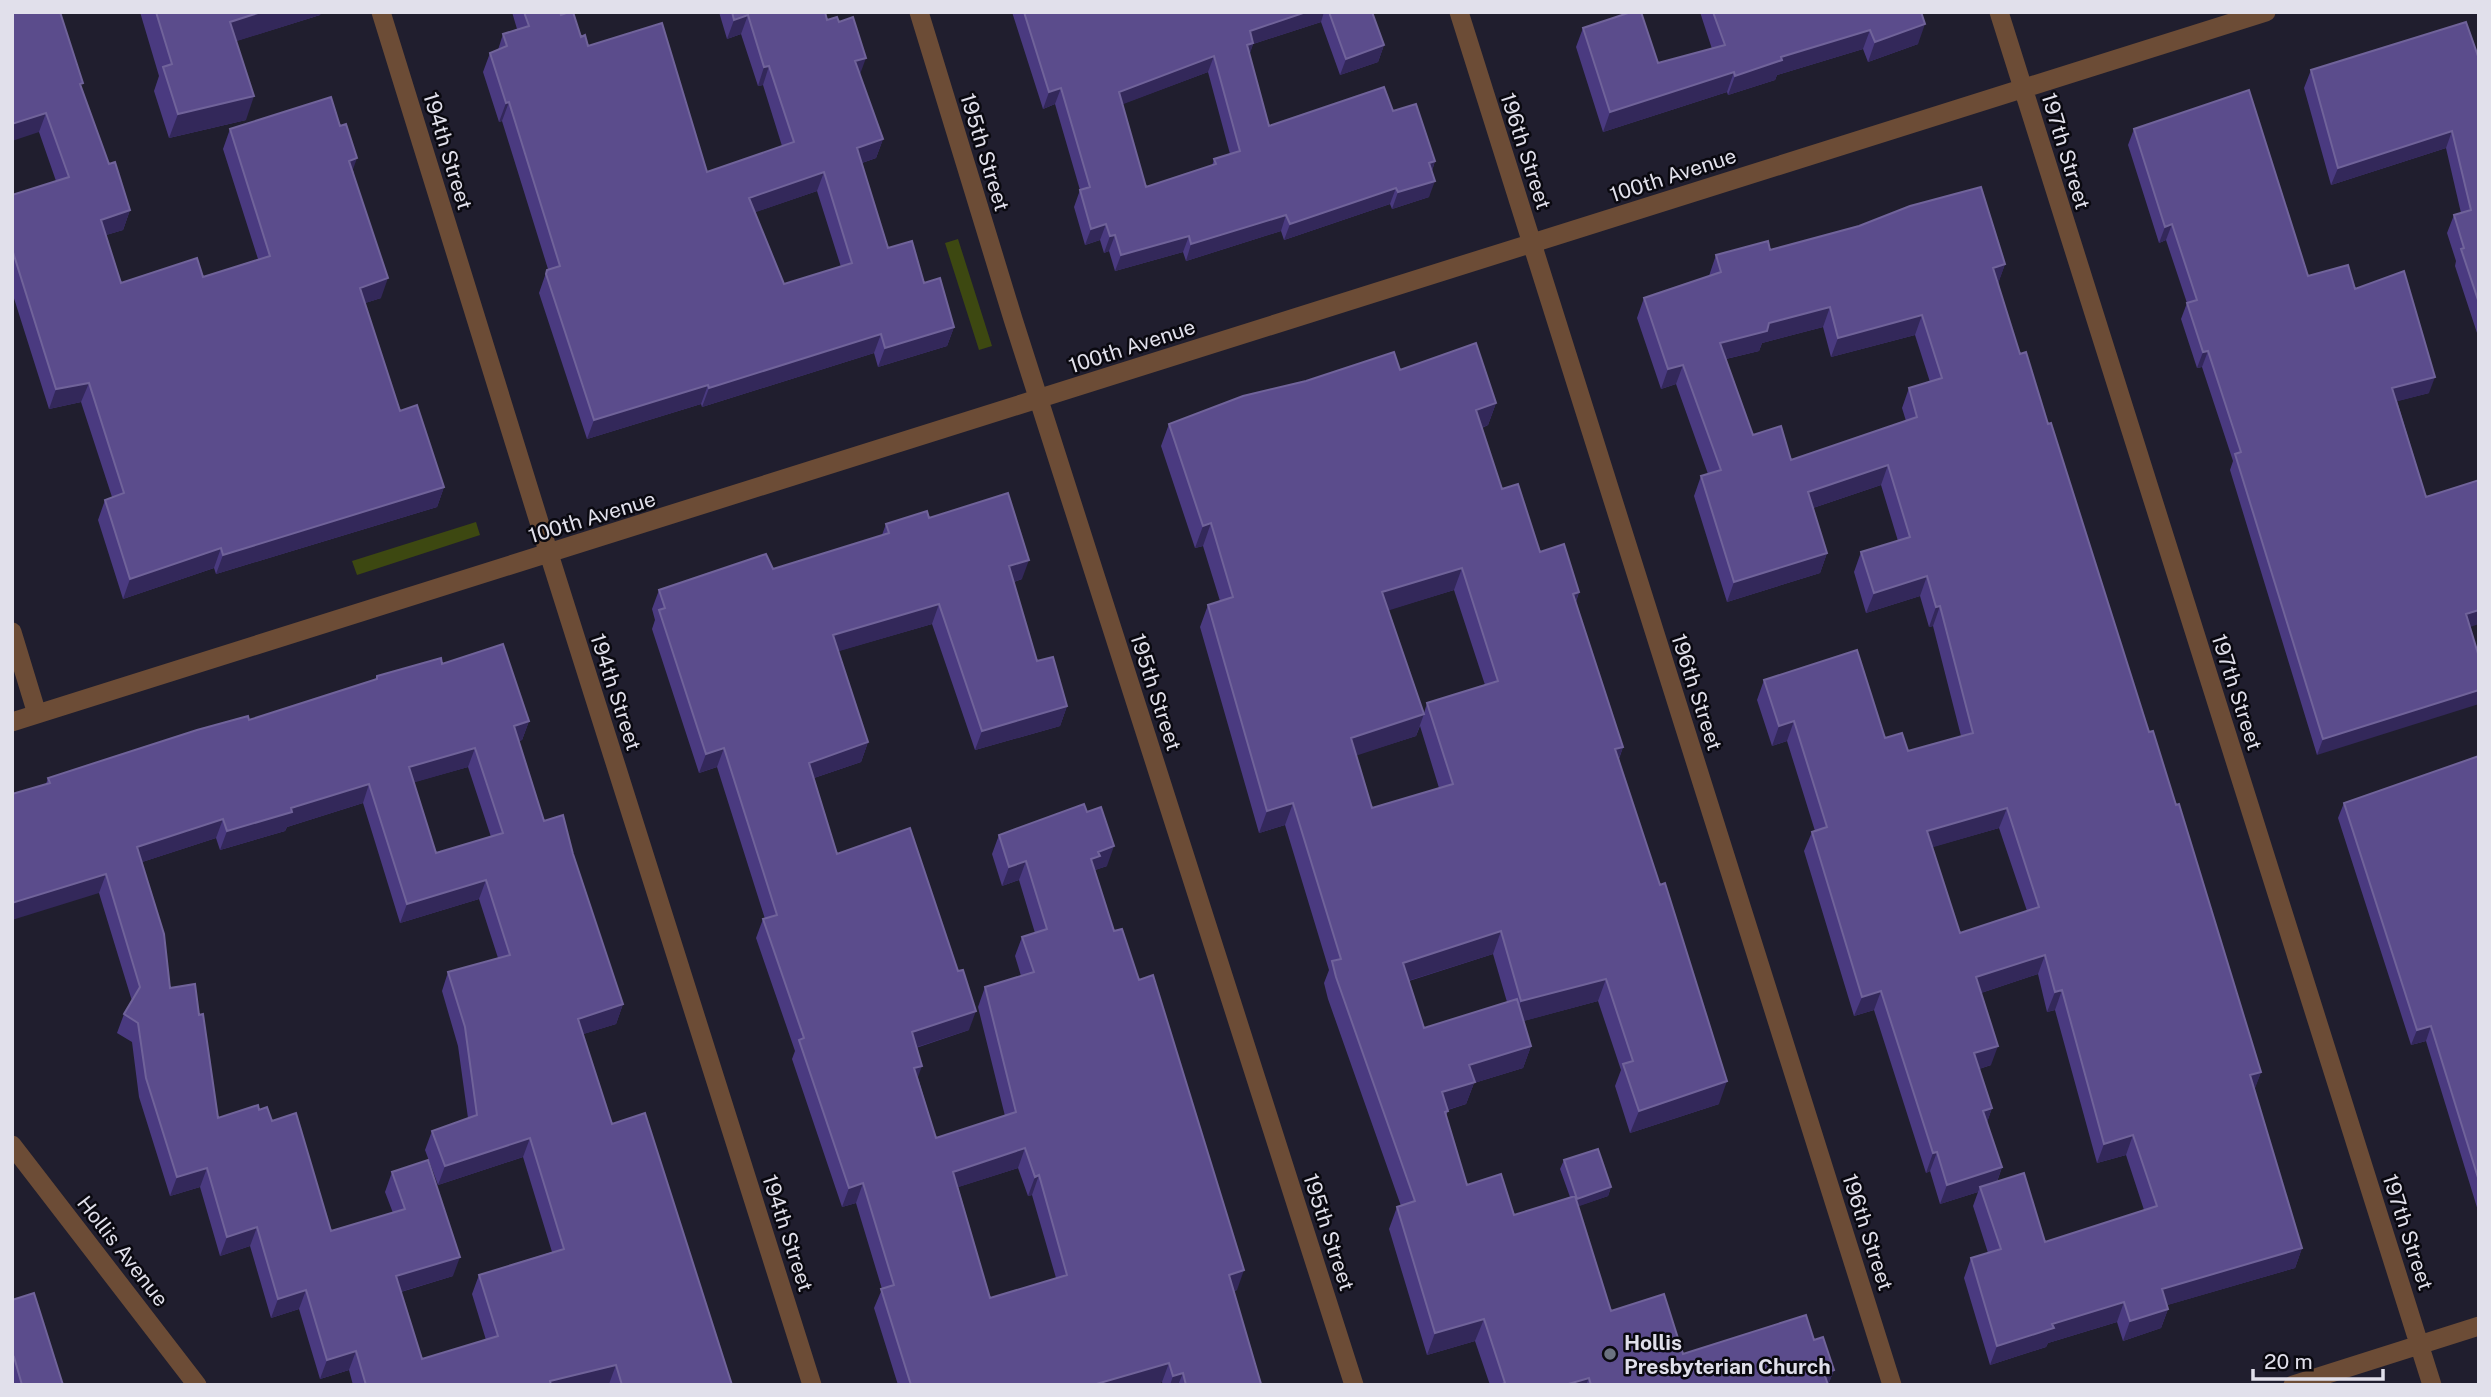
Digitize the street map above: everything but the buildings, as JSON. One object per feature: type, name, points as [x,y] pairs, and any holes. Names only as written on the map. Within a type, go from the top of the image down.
[{"type":"street","name":"194th Street","points":[[381,12],[548,554],[812,1385]]},
{"type":"street","name":"195th Street","points":[[919,12],[1038,400],[1354,1385]]},
{"type":"street","name":"196th Street","points":[[1459,12],[1892,1385]]},
{"type":"street","name":"197th Street","points":[[1999,12],[2432,1385]]},
{"type":"street","name":"100th Avenue","points":[[12,722],[2266,12]]},
{"type":"street","points":[[12,632],[37,714]]},
{"type":"street","name":"Hollis Avenue","points":[[12,1145],[197,1385]]},
{"type":"street","points":[[2293,1385],[2479,1326]]},
{"type":"green space","points":[[958,239],[992,346],[979,350],[945,243]]},
{"type":"green space","points":[[476,522],[480,535],[357,575],[352,561]]},
{"type":"place","name":"Hollis Presbyterian Church","points":[[1610,1354]]}]
